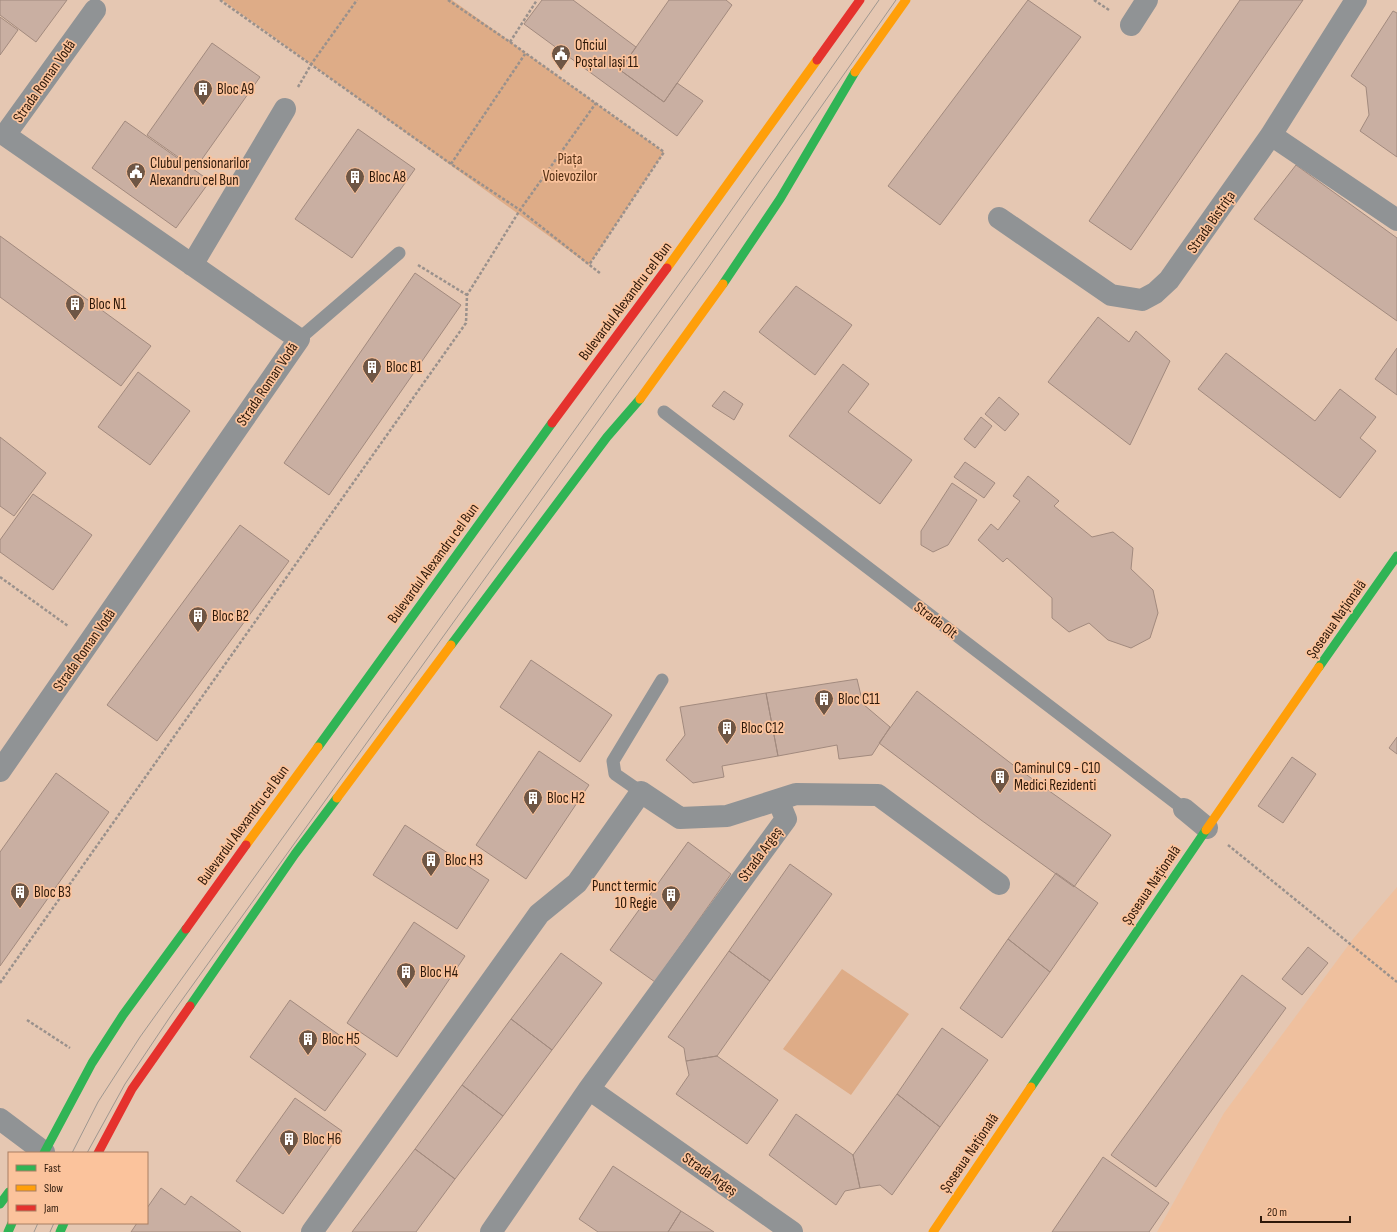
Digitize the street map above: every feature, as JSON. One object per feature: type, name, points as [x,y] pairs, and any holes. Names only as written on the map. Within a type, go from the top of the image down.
[{"type":"main road","name":"Bulevardul Alexandru cel Bun","points":[[46,1152],[92,1063],[123,1015],[592,368],[724,190],[860,0]]},
{"type":"main road","points":[[99,1152],[132,1089],[295,854],[607,437],[642,397],[724,282],[780,199],[858,67],[906,0]]},
{"type":"main road","name":"Șoseaua Națională","points":[[933,1232],[1207,828],[1397,556]]},
{"type":"main road","points":[[0,1204],[8,1193]]},
{"type":"street","points":[[1131,25],[1147,0]]},
{"type":"street","name":"Strada Bistrița","points":[[999,218],[1111,295],[1142,300],[1155,293],[1169,280],[1271,136],[1356,0]]},
{"type":"street","name":"Strada Roman Vodă","points":[[0,771],[299,339],[5,136],[95,10]]},
{"type":"street","points":[[192,265],[285,109]]},
{"type":"street","points":[[1271,136],[1397,220]]},
{"type":"street","points":[[312,1232],[539,914],[577,883],[641,792],[680,818],[728,816],[796,794],[878,795],[999,884]]},
{"type":"street","name":"Strada Argeș","points":[[491,1232],[589,1089],[786,819],[778,800]]},
{"type":"street","name":"Strada Olt","points":[[1184,809],[1207,828]]},
{"type":"street","name":"Strada Argeș","points":[[589,1089],[792,1232]]},
{"type":"street","points":[[0,1120],[44,1152]]},
{"type":"lane","points":[[299,339],[399,253]]},
{"type":"lane","name":"Strada Olt","points":[[664,412],[1184,809]]},
{"type":"lane","points":[[641,792],[615,774],[613,761],[662,680]]},
{"type":"path","points":[[220,0],[312,63],[451,164],[520,210],[600,274]]},
{"type":"path","points":[[312,63],[357,0]]},
{"type":"path","points":[[448,0],[510,42],[664,152],[589,265]]},
{"type":"path","points":[[510,42],[538,0]]},
{"type":"path","points":[[451,164],[525,54]]},
{"type":"path","points":[[0,983],[466,323],[467,295],[520,210],[596,103]]},
{"type":"path","points":[[399,253],[467,295]]},
{"type":"path","points":[[0,577],[90,641]]},
{"type":"path","points":[[1247,860],[1397,982]]},
{"type":"path","points":[[27,1020],[72,1050]]},
{"type":"shaded area","points":[[1397,887],[1397,1232],[1157,1232],[1224,1113],[1353,939]]},
{"type":"green space","name":"Piața Voievozilor","points":[[222,0],[452,0],[664,152],[589,265]]},
{"type":"green space","points":[[842,969],[909,1014],[851,1095],[783,1049]]},
{"type":"building","points":[[0,0],[67,0],[36,42],[0,15]]},
{"type":"building","points":[[542,0],[573,0],[636,47],[620,70],[664,102],[677,83],[703,101],[677,136],[524,24]]},
{"type":"building","points":[[669,0],[726,0],[732,5],[664,102],[620,70]]},
{"type":"building","points":[[1028,0],[1081,37],[940,225],[888,186]]},
{"type":"building","points":[[1240,0],[1303,0],[1131,250],[1089,221]]},
{"type":"building","points":[[1393,11],[1397,13],[1397,157],[1360,131],[1369,115],[1366,87],[1351,76]]},
{"type":"building","points":[[0,17],[18,30],[0,55]]},
{"type":"building","name":"Bloc A9","points":[[212,43],[260,77],[195,169],[147,135]]},
{"type":"building","points":[[125,121],[210,181],[176,228],[92,168]]},
{"type":"building","name":"Bloc A8","points":[[358,129],[415,169],[352,258],[295,219]]},
{"type":"building","points":[[1296,165],[1397,238],[1397,321],[1254,219]]},
{"type":"building","name":"Bloc N1","points":[[0,236],[151,346],[121,386],[0,297]]},
{"type":"building","name":"Bloc B1","points":[[415,273],[461,305],[329,495],[284,463]]},
{"type":"building","points":[[796,286],[852,325],[815,375],[759,332]]},
{"type":"building","points":[[1098,317],[1129,342],[1136,331],[1170,361],[1130,445],[1048,382]]},
{"type":"building","points":[[1397,348],[1397,395],[1375,379]]},
{"type":"building","points":[[1226,353],[1315,421],[1340,389],[1376,417],[1360,438],[1376,451],[1340,498],[1198,389]]},
{"type":"building","points":[[843,364],[869,384],[848,412],[912,460],[880,504],[789,436]]},
{"type":"building","points":[[138,372],[190,411],[150,465],[98,427]]},
{"type":"building","points":[[724,391],[743,404],[734,420],[712,406]]},
{"type":"building","points":[[999,397],[1019,414],[1005,431],[985,414]]},
{"type":"building","points":[[981,417],[992,426],[975,448],[964,439]]},
{"type":"building","points":[[0,437],[46,473],[14,516],[0,506]]},
{"type":"building","points":[[965,462],[995,483],[984,498],[954,477]]},
{"type":"building","points":[[1028,476],[1059,501],[1054,506],[1092,537],[1113,532],[1133,548],[1131,569],[1153,590],[1158,613],[1150,638],[1131,648],[1108,640],[1089,623],[1069,632],[1052,618],[1052,598],[1007,558],[1003,562],[978,540],[991,524],[998,530],[1020,501],[1013,496]]},
{"type":"building","points":[[952,483],[977,500],[948,545],[933,552],[921,545],[921,531]]},
{"type":"building","points":[[33,494],[92,535],[53,590],[0,552],[0,540]]},
{"type":"building","name":"Bloc B2","points":[[240,525],[289,561],[157,741],[107,705]]},
{"type":"building","points":[[531,660],[612,715],[580,762],[500,707]]},
{"type":"building","name":"Bloc C11","points":[[857,679],[863,704],[890,727],[872,755],[839,759],[837,745],[778,756],[766,693]]},
{"type":"building","name":"Caminul C9 - C10 Medici Rezidenti","points":[[917,691],[1017,768],[1111,835],[1074,887],[981,820],[879,743]]},
{"type":"building","name":"Bloc C12","points":[[766,693],[778,756],[722,766],[724,777],[693,783],[666,760],[685,735],[680,707]]},
{"type":"building","points":[[1397,737],[1397,754],[1389,748]]},
{"type":"building","name":"Bloc H2","points":[[539,751],[589,785],[526,879],[476,845]]},
{"type":"building","points":[[1292,757],[1316,774],[1283,823],[1258,806]]},
{"type":"building","name":"Bloc B3","points":[[56,773],[109,812],[0,966],[0,852]]},
{"type":"building","name":"Bloc H3","points":[[405,825],[489,880],[457,929],[373,875]]},
{"type":"building","name":"Punct termic 10 Regie","points":[[688,842],[731,874],[655,982],[610,950]]},
{"type":"building","points":[[790,864],[832,894],[770,981],[729,951]]},
{"type":"building","points":[[1056,873],[1098,903],[1050,972],[1008,939]]},
{"type":"building","name":"Bloc H4","points":[[414,922],[465,956],[397,1057],[347,1023]]},
{"type":"building","points":[[1008,939],[1050,972],[1002,1038],[960,1008]]},
{"type":"building","points":[[1308,947],[1328,963],[1302,995],[1282,979]]},
{"type":"building","points":[[729,951],[770,981],[717,1056],[686,1061],[684,1048],[668,1037]]},
{"type":"building","points":[[561,953],[602,983],[552,1050],[511,1019]]},
{"type":"building","points":[[1242,975],[1286,1008],[1156,1187],[1111,1155]]},
{"type":"building","name":"Bloc H5","points":[[290,1000],[366,1054],[325,1111],[250,1057]]},
{"type":"building","points":[[511,1019],[552,1050],[503,1116],[462,1085]]},
{"type":"building","points":[[942,1028],[988,1060],[940,1127],[897,1094]]},
{"type":"building","points":[[717,1056],[778,1100],[747,1144],[676,1094],[689,1075],[686,1061]]},
{"type":"building","points":[[462,1085],[503,1116],[455,1179],[415,1149]]},
{"type":"building","points":[[897,1094],[940,1127],[892,1195],[880,1185],[860,1188],[853,1155]]},
{"type":"building","name":"Bloc H6","points":[[295,1098],[342,1131],[283,1214],[236,1181]]},
{"type":"building","points":[[796,1114],[853,1155],[860,1188],[845,1191],[836,1205],[769,1155]]},
{"type":"building","points":[[415,1149],[455,1179],[416,1232],[352,1232]]},
{"type":"building","points":[[1103,1157],[1169,1203],[1149,1232],[1052,1232]]},
{"type":"building","points":[[613,1166],[681,1211],[668,1232],[598,1232],[579,1219]]},
{"type":"building","points":[[161,1188],[185,1205],[191,1196],[241,1232],[131,1232],[136,1224],[148,1224],[148,1207]]},
{"type":"building","points":[[681,1211],[714,1232],[668,1232]]},
{"type":"tram line","points":[[73,1152],[98,1102],[140,1037],[697,259],[879,0]]},
{"type":"tram line","points":[[88,1152],[125,1084],[174,1011],[708,268],[896,0]]},
{"type":"tram line","points":[[34,1232],[38,1224]]},
{"type":"tram line","points":[[50,1232],[54,1224]]},
{"type":"traffic: fast","points":[[723,284],[780,199],[855,72]]},
{"type":"traffic: fast","points":[[451,645],[607,437],[640,399]]},
{"type":"traffic: fast","points":[[318,747],[552,423]]},
{"type":"traffic: fast","points":[[1319,667],[1397,556]]},
{"type":"traffic: fast","points":[[190,1006],[295,854],[337,798]]},
{"type":"traffic: fast","points":[[1031,1087],[1206,830]]},
{"type":"traffic: fast","points":[[45,1152],[92,1063],[123,1015],[186,929]]},
{"type":"traffic: fast","points":[[0,1204],[8,1193]]},
{"type":"traffic: fast","points":[[8,1232],[12,1224]]},
{"type":"traffic: fast","points":[[60,1232],[64,1224]]},
{"type":"traffic: slow","points":[[855,72],[906,0]]},
{"type":"traffic: slow","points":[[667,268],[817,60]]},
{"type":"traffic: slow","points":[[640,399],[723,284]]},
{"type":"traffic: slow","points":[[337,798],[451,645]]},
{"type":"traffic: slow","points":[[1206,830],[1319,667]]},
{"type":"traffic: slow","points":[[246,845],[318,747]]},
{"type":"traffic: slow","points":[[933,1232],[1031,1087]]},
{"type":"traffic: jam","points":[[817,60],[860,0]]},
{"type":"traffic: jam","points":[[552,423],[667,268]]},
{"type":"traffic: jam","points":[[186,929],[246,845]]},
{"type":"traffic: jam","points":[[99,1152],[132,1089],[190,1006]]},
{"type":"place","name":"Oficiul Poștal Iași 11","points":[[561,71]]},
{"type":"place","name":"Bloc A9","points":[[203,106]]},
{"type":"place","name":"Clubul pensionarilor Alexandru cel Bun","points":[[136,189]]},
{"type":"place","name":"Bloc A8","points":[[355,194]]},
{"type":"place","name":"Bloc N1","points":[[75,321]]},
{"type":"place","name":"Bloc B1","points":[[372,384]]},
{"type":"place","name":"Bloc B2","points":[[198,633]]},
{"type":"place","name":"Bloc C11","points":[[824,716]]},
{"type":"place","name":"Bloc C12","points":[[727,745]]},
{"type":"place","name":"Caminul C9 - C10 Medici Rezidenti","points":[[1000,794]]},
{"type":"place","name":"Bloc H2","points":[[533,815]]},
{"type":"place","name":"Bloc H3","points":[[431,877]]},
{"type":"place","name":"Bloc B3","points":[[20,909]]},
{"type":"place","name":"Punct termic 10 Regie","points":[[671,912]]},
{"type":"place","name":"Bloc H4","points":[[406,989]]},
{"type":"place","name":"Bloc H5","points":[[308,1056]]},
{"type":"place","name":"Bloc H6","points":[[289,1156]]}]
